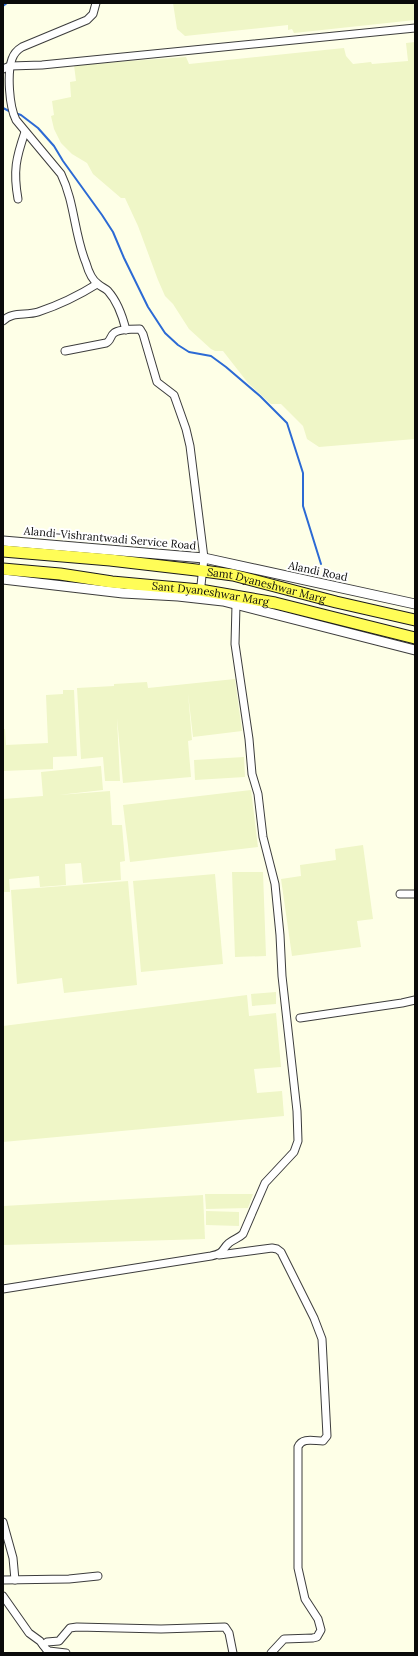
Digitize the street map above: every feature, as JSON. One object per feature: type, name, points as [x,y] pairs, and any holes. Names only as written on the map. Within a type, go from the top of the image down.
[{"type":"main road","name":"Sant Dyaneshwar Marg","points":[[3,551],[110,560],[199,570]]},
{"type":"main road","name":"Sant Dyaneshwar Marg","points":[[3,569],[60,574],[275,603],[415,638]]},
{"type":"main road","name":"Samt Dyaneshwar Marg","points":[[199,570],[233,575],[336,602],[415,620]]},
{"type":"street","points":[[96,3],[93,14],[87,20],[22,47],[15,52],[10,66],[10,90],[13,113],[25,132],[52,163],[64,182],[72,204],[81,252],[91,275],[97,284],[108,291],[115,301],[126,330]]},
{"type":"street","points":[[3,69],[10,66],[50,64],[415,28]]},
{"type":"street","points":[[18,199],[14,172],[18,152],[25,132]]},
{"type":"street","points":[[4,320],[10,316],[34,313],[57,305],[76,297],[97,284]]},
{"type":"street","points":[[65,351],[106,343],[115,332],[141,330],[157,382],[171,392],[181,413],[190,446],[204,558],[199,570],[200,594]]},
{"type":"street","name":"Alandi-Vishrantwadi Service Road","points":[[3,541],[215,560]]},
{"type":"street","name":"Alandi Road","points":[[215,560],[415,604]]},
{"type":"street","points":[[3,579],[123,593],[178,596],[200,594],[236,605],[415,650]]},
{"type":"street","points":[[217,1255],[222,1253],[230,1243],[243,1234],[265,1183],[294,1152],[298,1141],[297,1111],[283,990],[280,936],[275,890],[272,870],[263,837],[258,794],[252,774],[249,739],[235,644],[236,605]]},
{"type":"street","points":[[400,894],[415,894]]},
{"type":"street","points":[[300,1018],[415,1000]]},
{"type":"street","points":[[3,1289],[217,1255],[277,1248],[284,1256],[322,1339],[327,1436],[323,1441],[303,1441],[298,1447],[298,1568],[305,1599],[318,1619],[321,1630],[317,1637],[313,1638],[284,1639],[271,1653]]},
{"type":"street","points":[[3,1522],[14,1558],[15,1580]]},
{"type":"street","points":[[3,1580],[70,1579],[98,1576]]},
{"type":"street","points":[[3,1596],[29,1633],[36,1637],[49,1652],[66,1653]]},
{"type":"street","points":[[43,1645],[47,1642],[59,1641],[70,1628],[77,1627],[161,1629],[225,1627],[229,1633],[233,1653]]},
{"type":"green space","points":[[173,3],[415,3],[415,20],[294,33],[292,29],[288,30],[288,25],[185,36],[177,29]]},
{"type":"green space","points":[[415,42],[415,439],[319,447],[307,439],[303,426],[281,404],[271,404],[248,383],[223,351],[215,351],[211,349],[189,329],[173,304],[165,296],[138,226],[125,198],[121,198],[93,174],[87,163],[72,154],[61,143],[54,129],[51,116],[54,115],[52,101],[71,97],[70,82],[76,81],[74,65],[186,57],[189,64],[344,48],[346,56],[353,64],[371,62],[372,64],[408,61],[406,43]]},
{"type":"green space","points":[[235,679],[242,731],[193,737],[188,693],[192,740],[188,741],[191,777],[123,783],[117,718],[120,781],[105,781],[103,757],[81,759],[77,688],[147,682],[148,688]]},
{"type":"green space","points":[[63,690],[74,690],[77,756],[53,757],[53,769],[3,771],[3,729],[5,729],[6,745],[48,743],[46,695],[63,694]]},
{"type":"green space","points":[[244,757],[245,777],[195,780],[194,760]]},
{"type":"green space","points":[[101,766],[103,790],[58,795],[110,791],[112,825],[122,825],[125,861],[120,862],[121,880],[83,883],[81,863],[65,864],[66,885],[40,887],[39,876],[9,879],[10,892],[3,892],[3,799],[43,796],[41,772]]},
{"type":"green space","points":[[251,790],[258,847],[130,862],[123,805]]},
{"type":"green space","points":[[363,845],[373,919],[357,921],[361,947],[292,956],[281,879],[301,876],[300,865],[336,860],[335,849]]},
{"type":"green space","points":[[232,872],[263,872],[266,956],[235,957]]},
{"type":"green space","points":[[215,874],[223,964],[141,972],[133,881]]},
{"type":"green space","points":[[128,881],[137,985],[64,993],[62,978],[17,984],[11,890]]},
{"type":"green space","points":[[276,992],[276,1004],[252,1006],[251,994]]},
{"type":"green space","points":[[247,995],[249,1016],[276,1013],[281,1067],[254,1069],[257,1093],[282,1091],[284,1116],[3,1142],[3,1026]]},
{"type":"green space","points":[[205,1194],[253,1194],[248,1208],[206,1209]]},
{"type":"green space","points":[[203,1195],[205,1239],[3,1245],[3,1206]]},
{"type":"green space","points":[[206,1211],[239,1212],[239,1226],[206,1225]]},
{"type":"waterway","points":[[3,6],[7,3]]},
{"type":"waterway","points":[[3,108],[11,112]]},
{"type":"waterway","points":[[15,113],[21,115],[38,128],[54,146],[102,215],[113,232],[148,307],[165,333],[178,345],[189,352],[211,356],[226,367],[260,396],[287,423],[303,473],[303,506],[321,564]]}]
